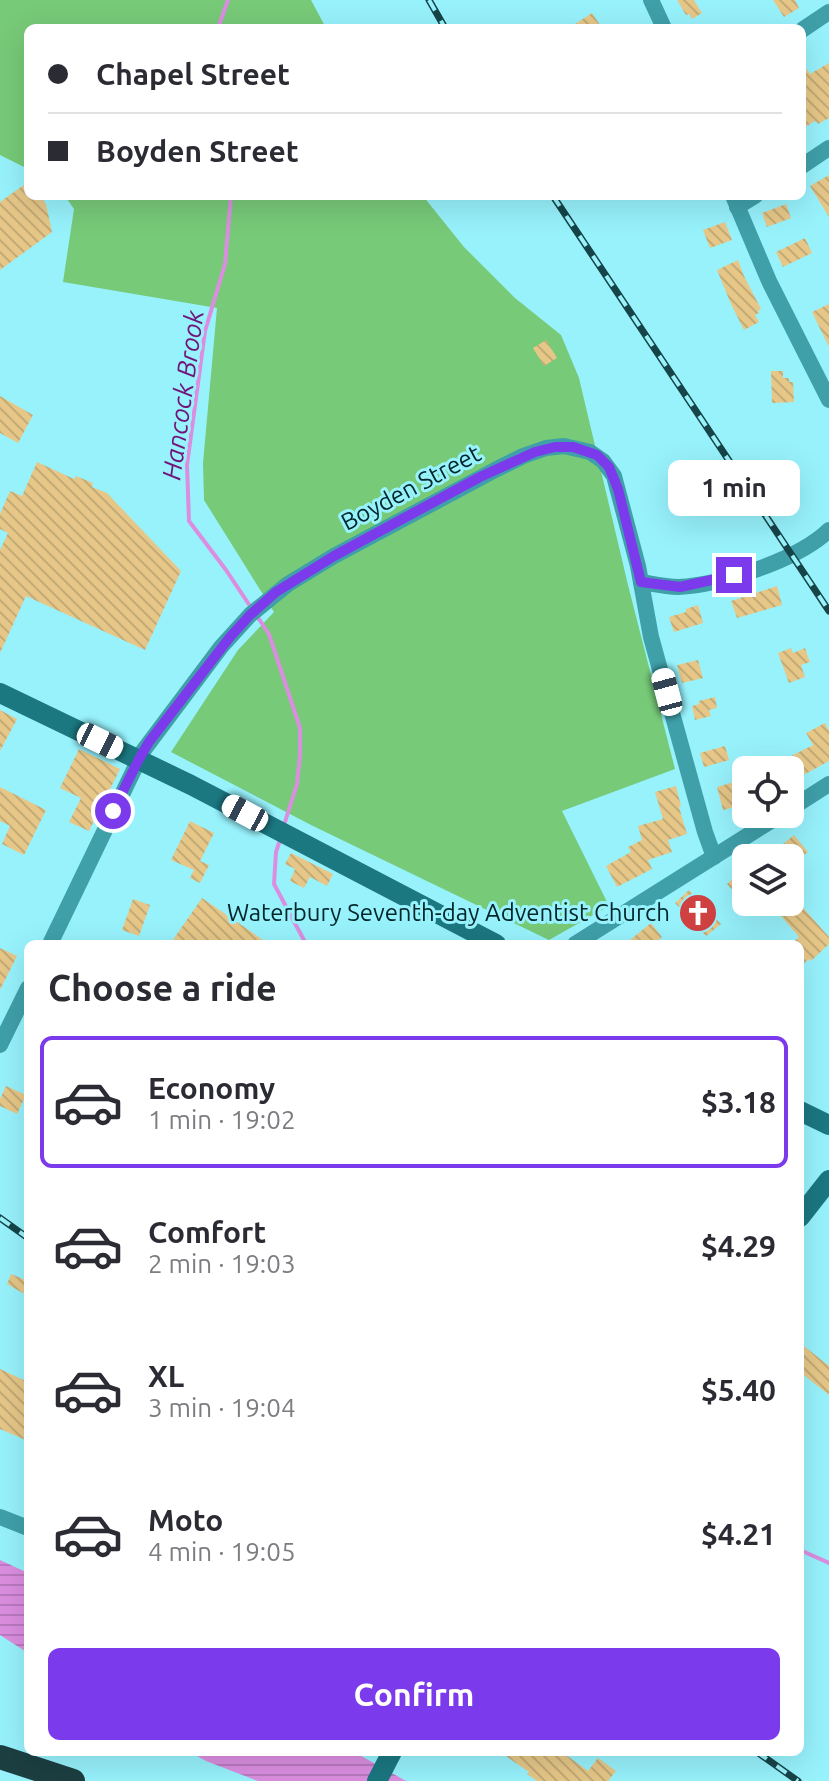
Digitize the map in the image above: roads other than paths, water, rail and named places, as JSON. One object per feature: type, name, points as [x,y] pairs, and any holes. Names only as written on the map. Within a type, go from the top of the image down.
[{"type":"highway","points":[[0,1757],[73,1781]]},
{"type":"main road","points":[[0,693],[139,759],[488,940]]},
{"type":"main road","points":[[804,1113],[829,1125]]},
{"type":"main road","points":[[804,1212],[829,1180]]},
{"type":"main road","points":[[377,1781],[390,1756]]},
{"type":"street","points":[[651,0],[662,24]]},
{"type":"street","points":[[806,27],[829,12]]},
{"type":"street","points":[[806,163],[829,148]]},
{"type":"street","points":[[735,202],[765,272],[829,400]]},
{"type":"street","name":"Boyden Street","points":[[52,940],[149,742],[221,647],[266,600],[308,571],[480,477],[535,452],[564,446],[590,452],[603,461],[618,489],[651,637],[714,857]]},
{"type":"street","points":[[641,582],[680,587],[751,571],[796,553],[829,530]]},
{"type":"street","points":[[804,800],[829,785]]},
{"type":"street","points":[[581,940],[760,828]]},
{"type":"street","points":[[0,1045],[24,996]]},
{"type":"street","points":[[0,1517],[24,1526]]},
{"type":"waterway","name":"Hancock Brook","points":[[219,24],[228,0]]},
{"type":"waterway","name":"Hancock Brook","points":[[231,200],[225,264],[205,331],[187,465],[189,521],[252,609]]},
{"type":"waterway","name":"Hancock Brook","points":[[257,616],[269,634],[300,728],[297,784],[284,825]]},
{"type":"waterway","name":"Hancock Brook","points":[[281,837],[276,852],[274,884],[304,940]]},
{"type":"waterway","name":"Hancock Brook","points":[[804,1552],[829,1563]]},
{"type":"railway","points":[[429,0],[443,24]]},
{"type":"railway","points":[[556,200],[829,611]]},
{"type":"railway","points":[[0,1218],[24,1235]]},
{"type":"railway","points":[[763,1756],[798,1781]]},
{"type":"place","name":"Waterbury Seventh-day Adventist Church","points":[[698,913]]}]
